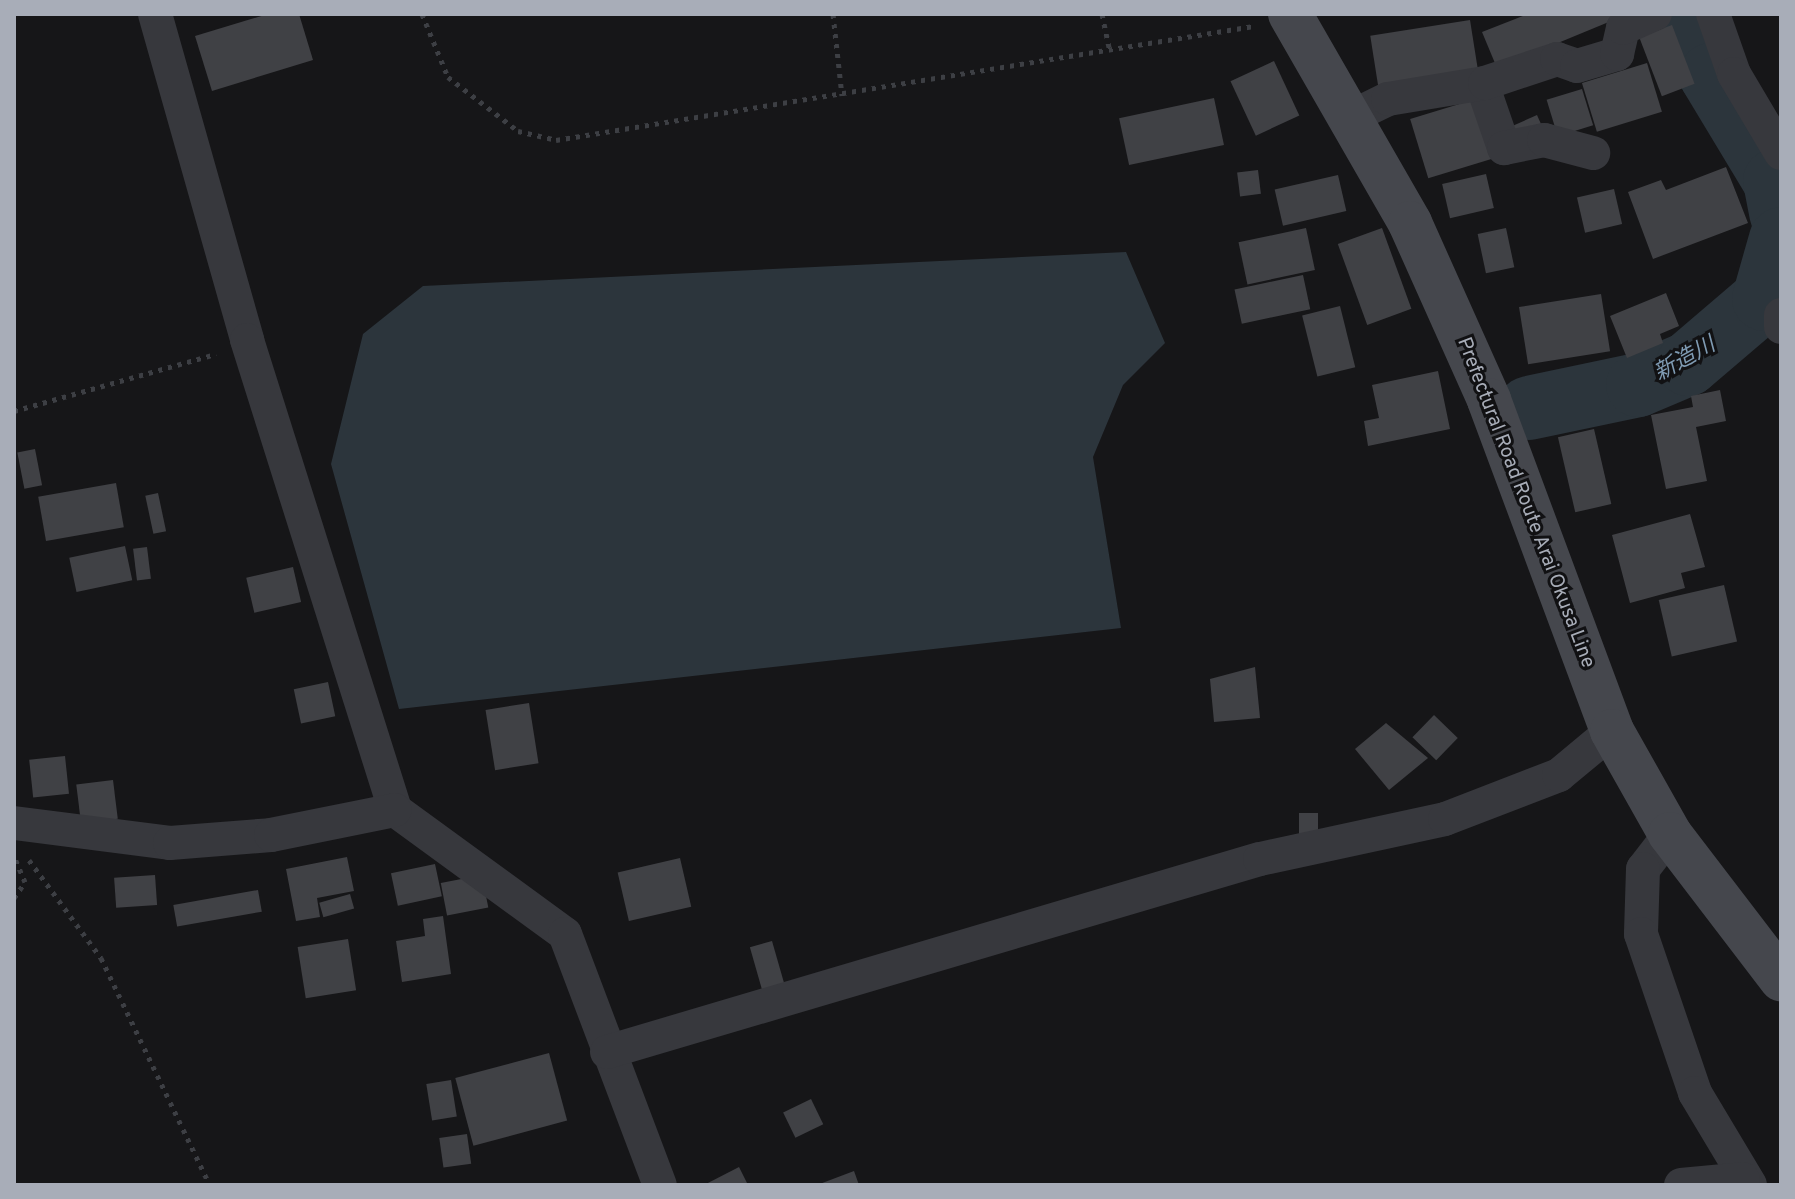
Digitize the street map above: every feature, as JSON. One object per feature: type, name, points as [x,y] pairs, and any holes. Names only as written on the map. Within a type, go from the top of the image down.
[{"type":"main road","name":"Prefectural Road Route Arai Okusa Line","points":[[1290,16],[1410,223],[1489,400],[1612,731],[1670,834],[1781,979]]},
{"type":"street","points":[[155,14],[247,340],[395,810],[565,934],[607,1052],[660,1185]]},
{"type":"street","points":[[1349,118],[1388,99],[1482,84],[1557,59],[1577,66],[1617,54],[1623,28],[1655,14]]},
{"type":"street","points":[[1713,14],[1734,74],[1781,153]]},
{"type":"street","points":[[1482,84],[1504,148],[1544,140],[1593,153]]},
{"type":"street","points":[[1781,315],[1781,327]]},
{"type":"street","points":[[607,1052],[1260,859],[1445,819],[1559,775],[1612,731]]},
{"type":"street","points":[[14,823],[170,843],[271,835],[395,810]]},
{"type":"street","points":[[1670,834],[1643,869],[1641,934],[1667,1026],[1747,1182],[1681,1185]]},
{"type":"path","points":[[422,14],[448,77],[518,131],[556,140],[1110,51],[1290,16]]},
{"type":"path","points":[[833,14],[842,96]]},
{"type":"path","points":[[1102,14],[1110,51]]},
{"type":"path","points":[[14,411],[184,369],[247,340]]},
{"type":"path","points":[[14,840],[101,958],[210,1185]]},
{"type":"path","points":[[14,855],[25,882],[14,898]]},
{"type":"shaded area","points":[[1126,252],[1165,343],[1123,385],[1093,457],[1121,628],[399,709],[331,464],[363,334],[423,286]]},
{"type":"building","points":[[268,14],[299,14],[313,60],[212,91],[195,36]]},
{"type":"building","points":[[1528,14],[1614,14],[1616,19],[1497,68],[1482,32]]},
{"type":"building","points":[[1470,20],[1478,73],[1379,89],[1370,36]]},
{"type":"building","points":[[1672,25],[1695,84],[1662,96],[1639,38]]},
{"type":"building","points":[[1274,61],[1299,115],[1256,136],[1230,81]]},
{"type":"building","points":[[1647,63],[1662,112],[1597,132],[1582,83]]},
{"type":"building","points":[[1582,89],[1593,125],[1558,136],[1547,100]]},
{"type":"building","points":[[1214,98],[1224,145],[1129,165],[1119,118]]},
{"type":"building","points":[[1479,98],[1497,157],[1428,178],[1410,119]]},
{"type":"building","points":[[1537,115],[1542,126],[1517,137],[1512,126]]},
{"type":"building","points":[[1726,167],[1748,223],[1653,259],[1628,192],[1661,180],[1666,190]]},
{"type":"building","points":[[1258,170],[1261,194],[1240,196],[1237,173]]},
{"type":"building","points":[[1486,174],[1494,208],[1450,218],[1442,184]]},
{"type":"building","points":[[1338,175],[1346,211],[1283,226],[1275,190]]},
{"type":"building","points":[[1614,189],[1622,224],[1585,233],[1577,198]]},
{"type":"building","points":[[1306,228],[1315,270],[1247,284],[1239,242]]},
{"type":"building","points":[[1382,228],[1411,309],[1367,325],[1338,244]]},
{"type":"building","points":[[1506,228],[1514,267],[1486,273],[1478,234]]},
{"type":"building","points":[[1303,275],[1310,309],[1242,324],[1235,290]]},
{"type":"building","points":[[1666,293],[1679,326],[1660,334],[1663,343],[1627,358],[1610,316]]},
{"type":"building","points":[[1601,294],[1610,351],[1528,364],[1519,307]]},
{"type":"building","points":[[1340,306],[1355,367],[1317,377],[1302,315]]},
{"type":"building","points":[[1438,371],[1450,429],[1368,446],[1364,421],[1379,418],[1372,385]]},
{"type":"building","points":[[1720,390],[1726,421],[1696,427],[1707,481],[1666,489],[1651,415],[1693,407],[1691,396]]},
{"type":"building","points":[[1594,429],[1611,504],[1575,512],[1558,437]]},
{"type":"building","points":[[35,449],[42,485],[24,489],[17,452]]},
{"type":"building","points":[[116,483],[124,527],[46,541],[38,497]]},
{"type":"building","points":[[158,493],[166,531],[153,534],[145,496]]},
{"type":"building","points":[[1690,514],[1705,567],[1681,573],[1685,588],[1630,603],[1612,535]]},
{"type":"building","points":[[125,546],[132,580],[77,592],[69,558]]},
{"type":"building","points":[[147,547],[151,579],[137,580],[133,549]]},
{"type":"building","points":[[293,567],[301,602],[254,613],[246,578]]},
{"type":"building","points":[[1724,585],[1737,642],[1672,657],[1659,600]]},
{"type":"building","points":[[1255,667],[1260,718],[1214,722],[1210,679]]},
{"type":"building","points":[[328,682],[335,716],[301,724],[294,689]]},
{"type":"building","points":[[529,703],[539,763],[495,770],[486,710]]},
{"type":"building","points":[[1434,715],[1458,738],[1436,760],[1412,737]]},
{"type":"building","points":[[1386,723],[1428,758],[1389,790],[1355,749]]},
{"type":"building","points":[[65,756],[69,794],[33,798],[29,760]]},
{"type":"building","points":[[113,780],[118,819],[81,823],[76,785]]},
{"type":"building","points":[[1299,813],[1318,813],[1318,837],[1299,837]]},
{"type":"building","points":[[347,857],[354,891],[317,898],[320,917],[296,921],[286,869]]},
{"type":"building","points":[[680,858],[691,907],[629,921],[618,872]]},
{"type":"building","points":[[435,864],[442,896],[398,906],[391,873]]},
{"type":"building","points":[[155,875],[157,905],[116,908],[114,878]]},
{"type":"building","points":[[482,875],[488,907],[447,915],[441,883]]},
{"type":"building","points":[[258,890],[262,912],[177,927],[173,905]]},
{"type":"building","points":[[350,894],[354,908],[323,917],[319,903]]},
{"type":"building","points":[[443,916],[451,974],[402,982],[396,941],[425,936],[423,919]]},
{"type":"building","points":[[348,939],[356,990],[306,998],[298,947]]},
{"type":"building","points":[[772,941],[784,983],[762,990],[750,947]]},
{"type":"building","points":[[549,1053],[567,1121],[473,1146],[455,1078]]},
{"type":"building","points":[[451,1080],[457,1117],[432,1120],[426,1084]]},
{"type":"building","points":[[811,1099],[823,1124],[795,1138],[783,1113]]},
{"type":"building","points":[[467,1134],[471,1164],[443,1168],[439,1138]]},
{"type":"building","points":[[739,1167],[748,1185],[704,1185]]},
{"type":"building","points":[[854,1171],[859,1185],[817,1185]]},
{"type":"waterway","name":"新造川","points":[[1692,14],[1711,75],[1775,181],[1781,213]]},
{"type":"waterway","name":"新造川","points":[[1529,408],[1638,385],[1688,364],[1764,299],[1781,239]]}]
